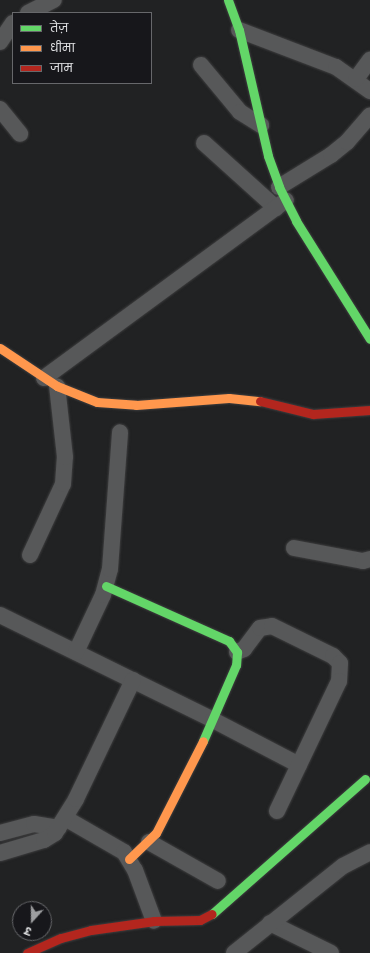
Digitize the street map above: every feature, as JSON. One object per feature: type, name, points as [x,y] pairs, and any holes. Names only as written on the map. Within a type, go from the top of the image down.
[{"type":"street","points":[[30,12],[54,0]]},
{"type":"street","points":[[232,2],[280,198],[370,338]]},
{"type":"street","points":[[0,42],[12,24]]},
{"type":"street","points":[[240,30],[310,55],[356,79],[370,91]]},
{"type":"street","points":[[356,79],[370,60]]},
{"type":"street","points":[[201,65],[240,112],[261,125]]},
{"type":"street","points":[[0,109],[20,134]]},
{"type":"street","points":[[51,382],[280,198],[346,142],[370,116]]},
{"type":"street","points":[[204,143],[280,198]]},
{"type":"street","points":[[0,348],[51,382],[97,402],[118,405],[229,398],[255,400],[313,414],[370,410]]},
{"type":"street","points":[[30,555],[63,484],[65,457],[51,382]]},
{"type":"street","points":[[76,652],[106,586],[110,569],[120,432]]},
{"type":"street","points":[[294,548],[363,561],[370,559]]},
{"type":"street","points":[[106,586],[228,641],[237,652],[236,665],[213,720],[156,833],[149,842],[129,859]]},
{"type":"street","points":[[0,615],[213,720],[299,765]]},
{"type":"street","points":[[237,652],[244,649],[260,628],[272,626],[333,656],[340,663],[339,681],[277,811]]},
{"type":"street","points":[[0,853],[51,836],[62,823],[133,680]]},
{"type":"street","points":[[27,953],[61,938],[154,921],[200,920],[211,915],[365,779]]},
{"type":"street","points":[[0,833],[34,824],[62,823],[124,852],[129,859],[154,921]]},
{"type":"street","points":[[149,842],[218,881]]},
{"type":"street","points":[[234,953],[343,866],[370,852]]},
{"type":"street","points":[[270,923],[332,953]]},
{"type":"traffic: fast","points":[[228,0],[239,30],[268,156],[279,187],[296,221],[370,339]]},
{"type":"traffic: fast","points":[[106,586],[229,641],[237,652],[236,665],[203,741]]},
{"type":"traffic: fast","points":[[212,914],[365,779]]},
{"type":"traffic: slow","points":[[0,348],[57,386],[97,402],[136,405],[229,398],[260,401]]},
{"type":"traffic: slow","points":[[129,859],[156,833],[203,741]]},
{"type":"traffic: jam","points":[[260,401],[313,414],[370,410]]},
{"type":"traffic: jam","points":[[27,953],[61,938],[91,930],[154,921],[200,920],[212,914]]}]
